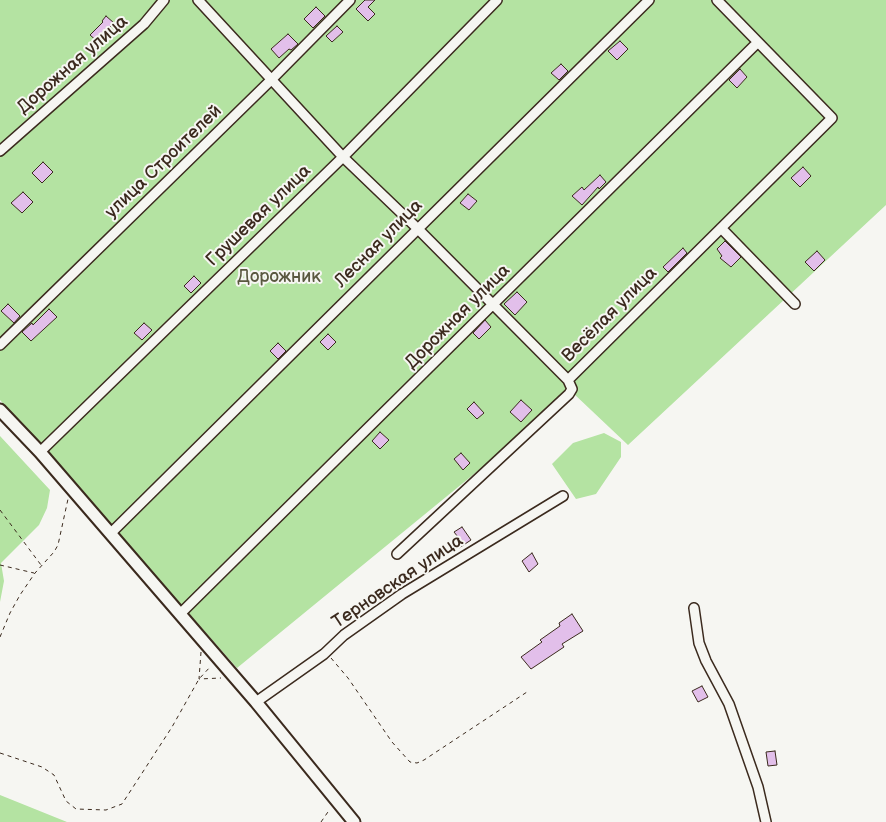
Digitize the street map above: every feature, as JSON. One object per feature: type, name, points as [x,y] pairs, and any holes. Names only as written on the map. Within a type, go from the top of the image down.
[{"type":"street","name":"Дорожная улица","points":[[0,151],[144,24],[164,0]]},
{"type":"street","points":[[198,0],[343,157],[418,229],[492,306],[568,380]]},
{"type":"street","name":"улица Строителей","points":[[0,345],[271,80],[350,0]]},
{"type":"street","name":"Грушевая улица","points":[[40,452],[343,157],[497,0]]},
{"type":"street","name":"Лесная улица","points":[[110,533],[649,0]]},
{"type":"street","points":[[717,0],[758,42]]},
{"type":"street","name":"Дорожная улица","points":[[180,614],[758,42]]},
{"type":"street","name":"Весёлая улица","points":[[397,554],[569,394],[572,389],[568,380],[832,118],[758,42]]},
{"type":"street","points":[[721,228],[795,304]]},
{"type":"street","points":[[0,410],[40,452],[202,639],[354,822]]},
{"type":"street","name":"Терновская улица","points":[[256,702],[324,654],[344,636],[402,594],[563,496]]},
{"type":"street","points":[[694,608],[699,643],[706,661],[729,704],[758,787],[766,822]]},
{"type":"path","points":[[0,637],[10,613],[34,573],[54,552],[58,545],[70,487]]},
{"type":"path","points":[[0,510],[42,566]]},
{"type":"path","points":[[0,565],[34,573]]},
{"type":"path","points":[[199,678],[202,639]]},
{"type":"path","points":[[324,654],[335,661],[365,700],[392,742],[410,762],[417,763],[424,760],[526,692]]},
{"type":"path","points":[[0,753],[42,767],[54,775],[66,801],[76,808],[106,810],[122,804],[172,727],[199,678],[218,658]]},
{"type":"path","points":[[199,678],[234,677]]},
{"type":"path","points":[[321,822],[336,800]]},
{"type":"green space","name":"Дорожник","points":[[0,0],[886,0],[886,205],[628,445],[573,393],[237,668],[0,400]]},
{"type":"green space","points":[[604,433],[621,442],[621,457],[596,494],[576,499],[552,464],[573,443]]},
{"type":"green space","points":[[0,436],[50,490],[47,508],[39,525],[1,563],[4,581],[0,602]]},
{"type":"green space","points":[[0,795],[67,822],[0,822]]},
{"type":"building","points":[[365,0],[375,0],[368,7],[375,14],[368,21],[356,9]]},
{"type":"building","points":[[316,7],[325,16],[313,28],[304,19]]},
{"type":"building","points":[[106,16],[114,23],[101,36],[98,42],[90,35],[103,22]]},
{"type":"building","points":[[337,26],[343,32],[332,42],[326,36]]},
{"type":"building","points":[[288,34],[298,44],[279,58],[271,49]]},
{"type":"building","points":[[620,41],[628,49],[617,60],[608,51]]},
{"type":"building","points":[[561,64],[568,71],[559,80],[551,73]]},
{"type":"building","points":[[740,69],[747,77],[737,88],[729,80]]},
{"type":"building","points":[[43,162],[53,172],[42,183],[32,173]]},
{"type":"building","points":[[803,167],[811,176],[800,187],[791,178]]},
{"type":"building","points":[[600,175],[606,182],[599,189],[598,187],[582,205],[572,196],[582,187],[584,190]]},
{"type":"building","points":[[23,192],[33,202],[22,213],[11,203]]},
{"type":"building","points":[[468,194],[477,201],[469,210],[460,203]]},
{"type":"building","points":[[725,241],[741,257],[731,267],[720,258],[722,256],[717,249]]},
{"type":"building","points":[[683,248],[687,253],[668,272],[663,267]]},
{"type":"building","points":[[817,251],[825,260],[814,271],[805,262]]},
{"type":"building","points":[[194,276],[201,283],[191,293],[184,286]]},
{"type":"building","points":[[517,292],[527,302],[515,315],[504,304]]},
{"type":"building","points":[[8,304],[20,316],[14,323],[1,311]]},
{"type":"building","points":[[49,309],[57,317],[31,341],[22,332],[32,323],[33,325]]},
{"type":"building","points":[[485,320],[491,327],[479,339],[473,333]]},
{"type":"building","points":[[144,323],[152,330],[142,340],[134,333]]},
{"type":"building","points":[[328,334],[336,342],[328,350],[320,342]]},
{"type":"building","points":[[278,343],[286,351],[278,359],[270,351]]},
{"type":"building","points":[[521,400],[532,410],[521,422],[510,412]]},
{"type":"building","points":[[474,402],[484,413],[477,419],[467,409]]},
{"type":"building","points":[[380,432],[389,440],[380,449],[372,441]]},
{"type":"building","points":[[461,453],[470,463],[463,470],[454,459]]},
{"type":"building","points":[[462,527],[471,540],[459,548],[453,540],[458,537],[454,532]]},
{"type":"building","points":[[532,553],[538,564],[529,572],[522,561]]},
{"type":"building","points":[[572,614],[583,631],[562,644],[564,647],[531,669],[521,657],[542,642],[540,640],[560,626],[559,623]]},
{"type":"building","points":[[702,686],[708,697],[698,702],[692,691]]},
{"type":"building","points":[[775,751],[777,765],[768,766],[766,752]]}]
